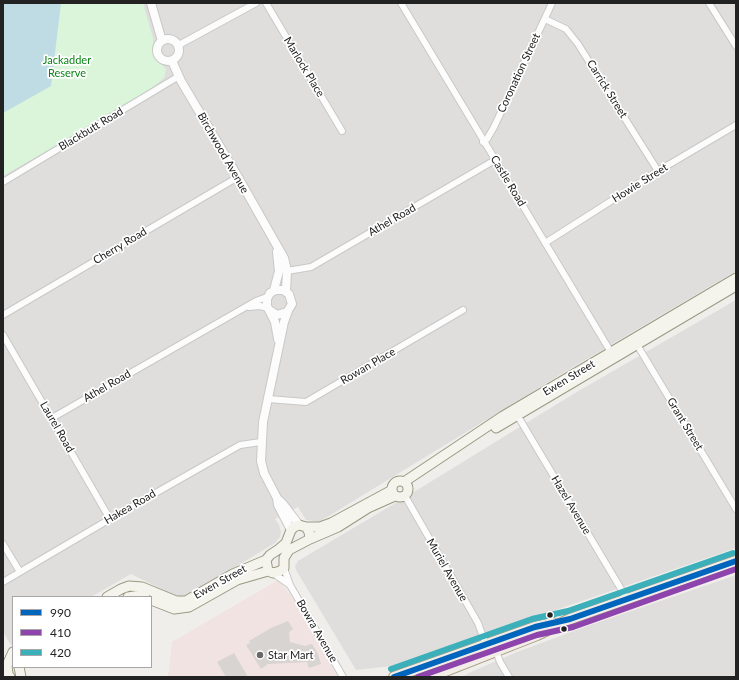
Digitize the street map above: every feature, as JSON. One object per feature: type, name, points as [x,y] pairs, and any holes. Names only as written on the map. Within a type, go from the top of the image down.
[{"type":"main road","name":"Ewen Street","points":[[406,484],[515,413],[613,356],[736,278]]},
{"type":"main road","name":"Ewen Street","points":[[635,342],[736,286]]},
{"type":"main road","points":[[284,568],[284,558],[289,550],[338,527],[393,493],[395,483],[399,481],[406,484],[408,492],[405,496],[400,498],[393,493]]},
{"type":"main road","name":"Ewen Street","points":[[109,596],[129,586],[142,587],[176,601],[186,600],[198,595],[233,574],[266,560],[270,555],[279,550],[286,543],[291,530],[302,526],[320,527],[393,493]]},
{"type":"main road","points":[[302,526],[309,532],[310,539]]},
{"type":"main road","points":[[266,560],[270,572]]},
{"type":"main road","points":[[430,677],[491,646],[535,627],[570,620],[736,561]]},
{"type":"main road","name":"Ewen Street","points":[[152,600],[174,609],[189,607],[237,580],[280,571],[284,568]]},
{"type":"main road","points":[[394,677],[491,646]]},
{"type":"main road","points":[[10,677],[8,674],[7,665],[12,654]]},
{"type":"street","points":[[151,3],[162,41]]},
{"type":"street","points":[[177,46],[256,3]]},
{"type":"street","name":"Marlock Place","points":[[266,3],[342,131]]},
{"type":"street","name":"Castle Road","points":[[401,3],[483,142],[613,356]]},
{"type":"street","name":"Coronation Street","points":[[483,142],[487,139],[494,127],[552,3]]},
{"type":"street","points":[[709,3],[736,46]]},
{"type":"street","name":"Carrick Street","points":[[545,19],[566,28],[578,44],[658,171]]},
{"type":"street","points":[[162,41],[172,41],[177,46],[177,56],[172,60],[166,61],[161,59],[157,54],[157,48],[162,41]]},
{"type":"street","name":"Birchwood Avenue","points":[[172,60],[179,76],[284,258],[287,271],[286,291],[292,301],[291,308],[288,311],[284,322],[262,422],[260,461],[264,473],[277,498],[302,526]]},
{"type":"street","name":"Blackbutt Road","points":[[3,182],[179,76]]},
{"type":"street","name":"Howie Street","points":[[545,243],[658,171],[736,125]]},
{"type":"street","name":"Athel Road","points":[[287,271],[311,268],[495,160]]},
{"type":"street","name":"Cherry Road","points":[[3,315],[238,177]]},
{"type":"street","name":"Birchwood Avenue","points":[[276,245],[280,271],[274,290],[267,297],[266,301],[277,331],[279,346]]},
{"type":"street","points":[[274,290],[286,291]]},
{"type":"street","name":"Athel Road","points":[[52,418],[245,308],[267,297]]},
{"type":"street","name":"Athel Road","points":[[245,308],[260,306],[268,309]]},
{"type":"street","points":[[268,309],[277,315],[284,314],[288,311]]},
{"type":"street","name":"Rowan Place","points":[[268,398],[306,402],[463,310]]},
{"type":"street","name":"Laurel Road","points":[[3,335],[110,519]]},
{"type":"street","name":"Grant Street","points":[[635,342],[736,509]]},
{"type":"street","name":"Hazel Avenue","points":[[515,413],[627,599]]},
{"type":"street","name":"Hakea Road","points":[[3,582],[240,445],[262,442]]},
{"type":"street","name":"Muriel Avenue","points":[[405,496],[509,677]]},
{"type":"street","name":"Birchwood Avenue","points":[[277,498],[278,505],[291,530]]},
{"type":"street","points":[[3,544],[20,572]]},
{"type":"street","name":"Bowra Avenue","points":[[284,568],[290,585],[343,677]]},
{"type":"street","name":"Bowra Avenue","points":[[270,572],[290,585]]},
{"type":"shaded area","points":[[3,3],[736,3],[736,271],[563,373],[319,522],[306,520],[298,507],[275,519],[281,532],[280,537],[275,543],[188,596],[182,597],[171,594],[131,574],[93,596],[12,596],[11,645],[3,632]]},
{"type":"shaded area","points":[[736,300],[736,548],[393,666],[356,670],[296,570],[295,566],[298,561],[575,393]]},
{"type":"shaded area","points":[[736,575],[736,677],[462,677],[517,652]]},
{"type":"shaded area","points":[[278,580],[292,597],[338,677],[168,677],[172,642]]},
{"type":"green space","name":"Jackadder Reserve","points":[[3,3],[143,3],[153,38],[154,57],[166,69],[164,78],[144,95],[3,176]]},
{"type":"water","points":[[3,3],[61,3],[51,86],[3,113]]},
{"type":"building","points":[[288,621],[293,629],[289,632],[290,642],[305,646],[312,644],[318,654],[321,664],[309,668],[307,662],[268,664],[261,669],[246,645],[250,643],[249,641],[271,628]]},
{"type":"building","points":[[234,653],[248,677],[226,677],[217,662]]},
{"type":"transit line","name":"420","points":[[391,669],[532,619],[568,611],[733,553]]},
{"type":"transit line","name":"990","points":[[394,677],[535,627],[570,619],[736,561]]},
{"type":"transit line","name":"410","points":[[418,677],[537,635],[573,627],[736,569]]},
{"type":"place","name":"Star Mart","points":[[260,655]]}]
